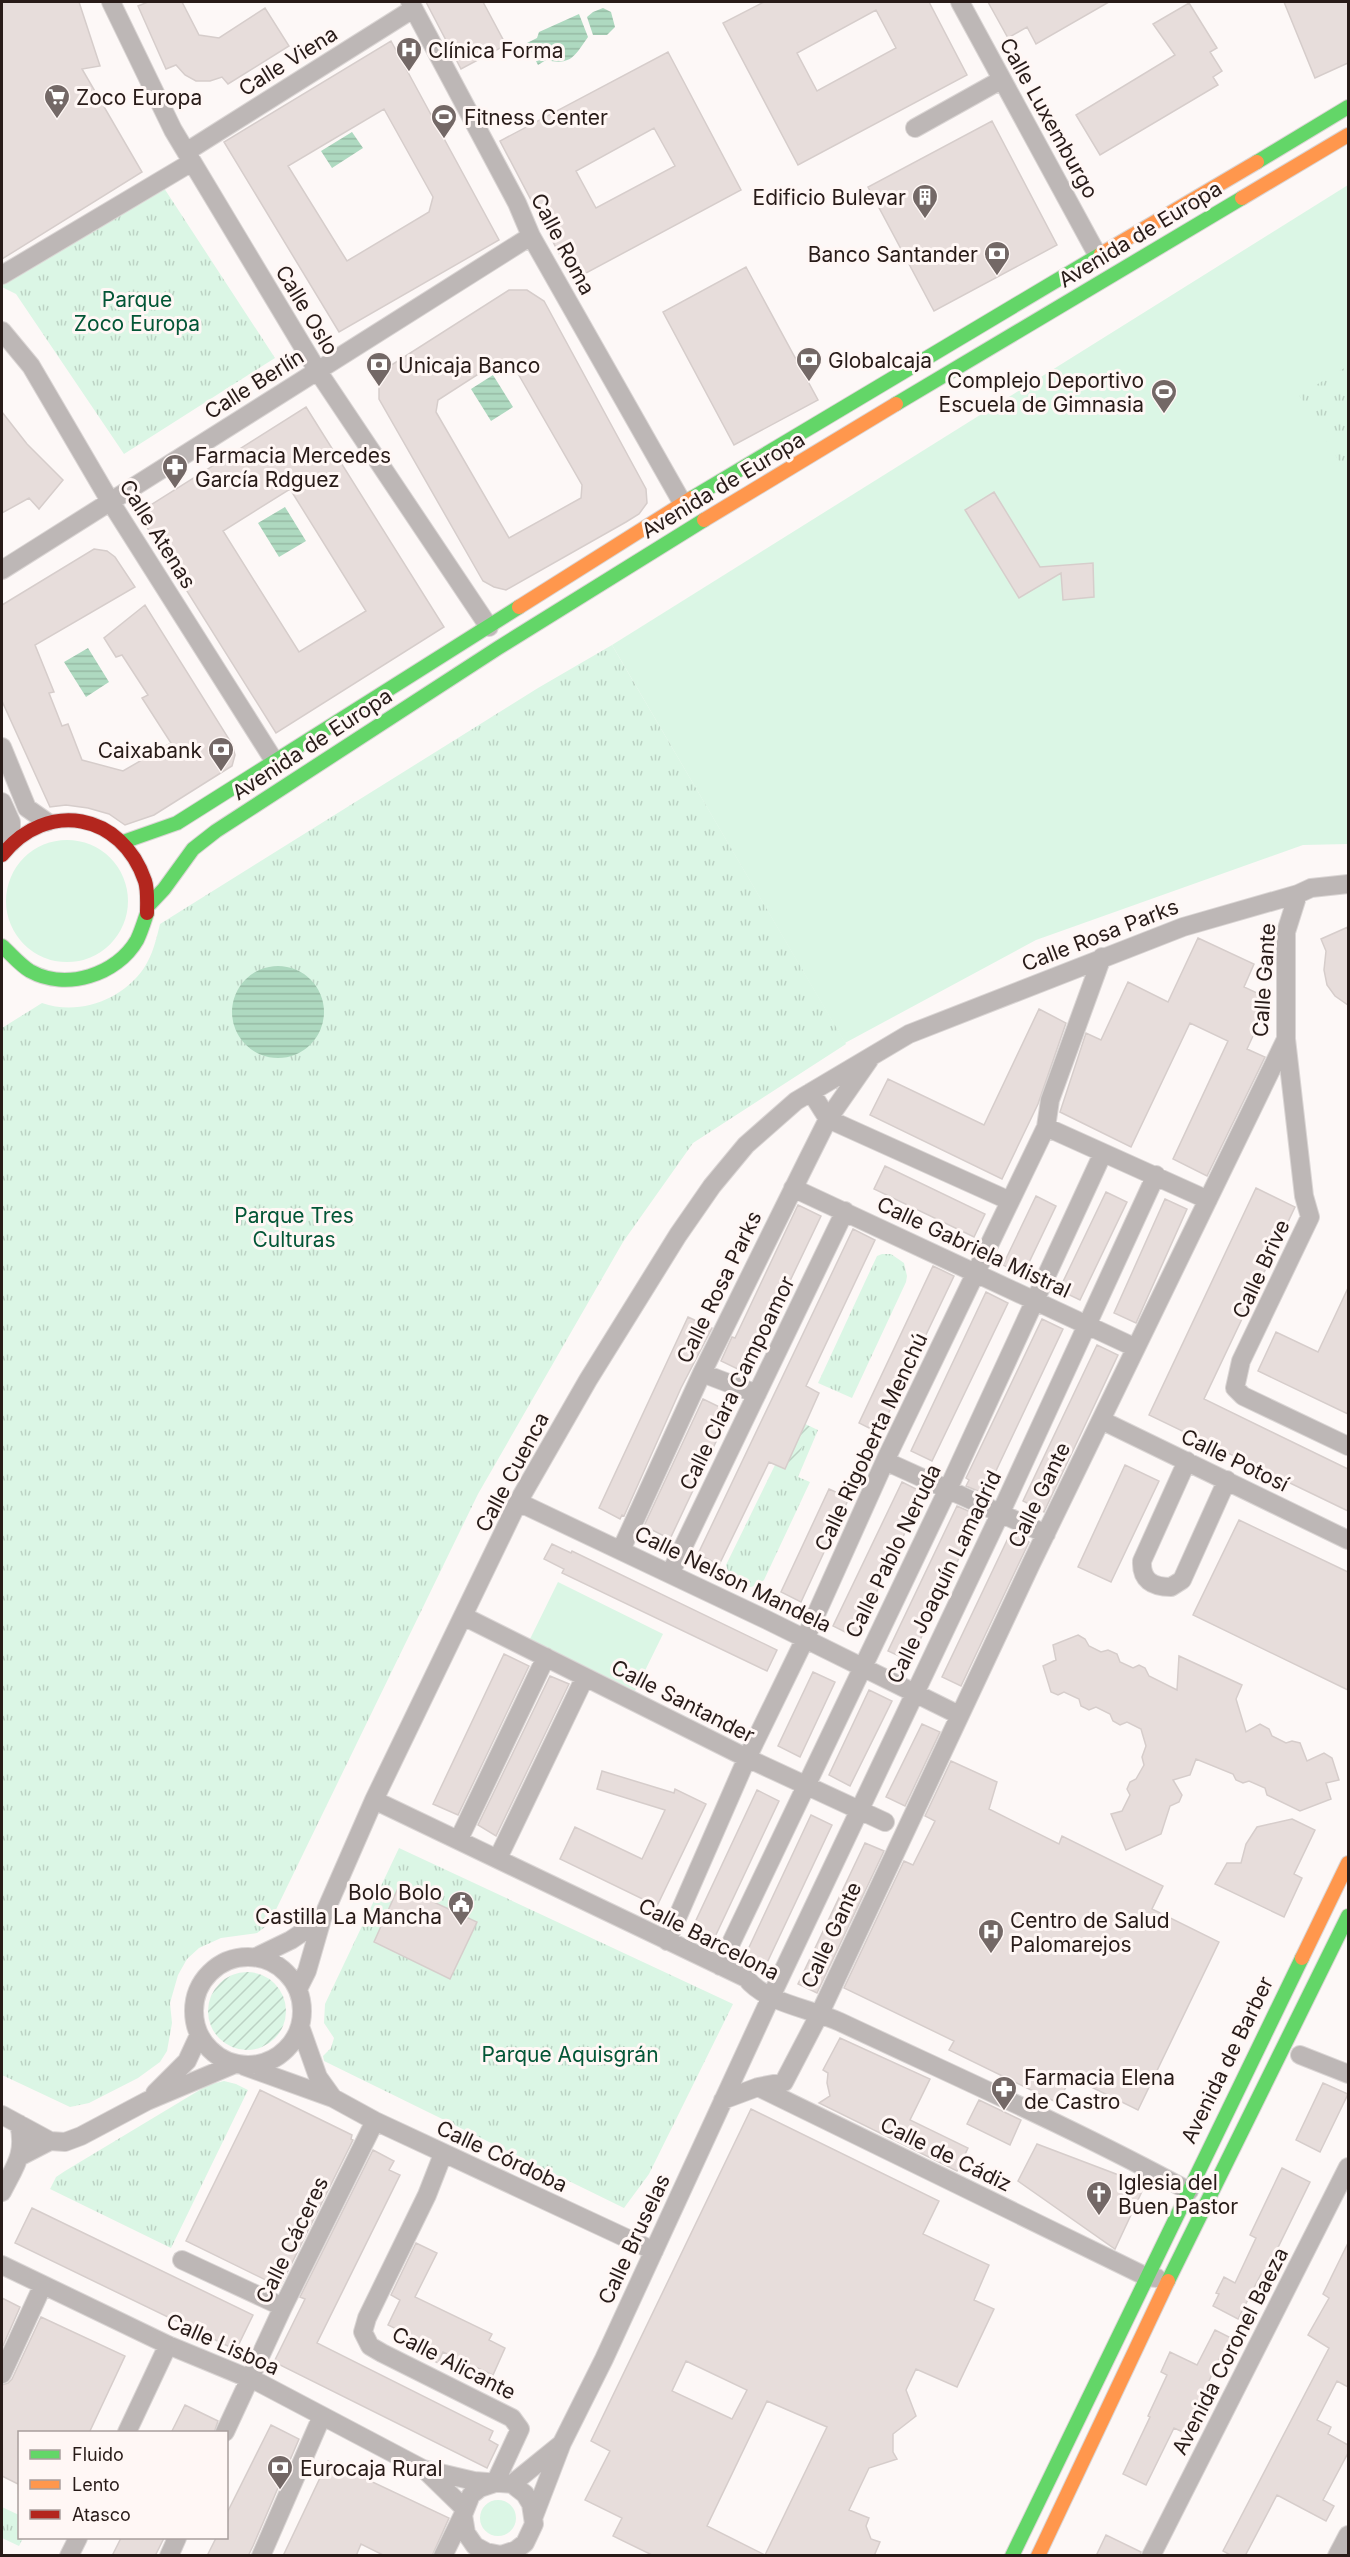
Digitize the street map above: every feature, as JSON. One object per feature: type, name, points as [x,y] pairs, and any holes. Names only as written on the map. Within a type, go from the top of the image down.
[{"type":"main road","name":"Avenida de Europa","points":[[123,842],[177,824],[683,504],[1348,107]]},
{"type":"main road","name":"Avenida de Europa","points":[[148,906],[164,889],[193,849],[216,831],[457,675],[591,590],[959,365],[1348,135]]},
{"type":"main road","name":"Avenida de Europa","points":[[2,946],[12,959],[27,970],[47,979],[70,981],[94,977],[114,966],[131,950],[142,929],[148,906],[146,882],[137,861],[123,842],[106,830],[87,822],[67,820],[47,822],[27,830],[6,849]]},
{"type":"main road","points":[[10,976],[27,970]]},
{"type":"main road","name":"Avenida de Barber","points":[[1012,2556],[1348,1863]]},
{"type":"main road","points":[[1038,2556],[1170,2278],[1348,1916]]},
{"type":"street","name":"Calle Oslo","points":[[111,2],[173,130],[317,370],[489,627]]},
{"type":"street","name":"Calle Luxemburgo","points":[[960,2],[1098,256]]},
{"type":"street","name":"Calle Viena","points":[[2,275],[189,157],[411,5]]},
{"type":"street","name":"Calle Roma","points":[[411,5],[513,197],[531,236],[683,504]]},
{"type":"street","points":[[915,128],[1001,80]]},
{"type":"street","name":"Calle Berlín","points":[[2,570],[531,236]]},
{"type":"street","name":"Calle Atenas","points":[[2,331],[31,366],[110,501],[275,762]]},
{"type":"street","points":[[2,747],[27,808],[47,822]]},
{"type":"street","points":[[2,802],[11,822],[6,849]]},
{"type":"street","name":"Calle Rosa Parks","points":[[811,1092],[874,1053],[940,1020],[1102,957],[1183,927],[1298,894],[1311,888],[1348,884]]},
{"type":"street","name":"Calle Gante","points":[[758,2087],[784,2082],[820,2013],[959,1715],[1286,1039],[1286,932],[1298,894]]},
{"type":"street","name":"Calle Rigoberta Menchú","points":[[667,1941],[747,1758],[805,1639],[885,1461],[1046,1127],[1050,1100],[1102,957]]},
{"type":"street","name":"Calle Brive","points":[[1286,1039],[1304,1196],[1310,1217],[1241,1361],[1235,1388],[1243,1396],[1348,1446]]},
{"type":"street","name":"Calle Rosa Parks","points":[[621,1550],[702,1373],[828,1119],[874,1053]]},
{"type":"street","points":[[811,1092],[828,1119],[1010,1201]]},
{"type":"street","name":"Calle Cuenca","points":[[298,1989],[307,1971],[322,1920],[374,1800],[518,1502],[600,1360],[678,1235],[712,1186],[761,1130],[811,1092]]},
{"type":"street","points":[[1046,1127],[1208,1200]]},
{"type":"street","name":"Calle Pablo Neruda","points":[[720,1966],[948,1489],[1103,1153]]},
{"type":"street","name":"Calle Joaquín Lamadrid","points":[[771,1997],[1001,1512],[1156,1175]]},
{"type":"street","name":"Calle Gabriela Mistral","points":[[793,1188],[1136,1348]]},
{"type":"street","name":"Calle Clara Campoamor","points":[[670,1575],[845,1211]]},
{"type":"street","points":[[702,1373],[757,1394]]},
{"type":"street","name":"Calle Potosí","points":[[1101,1420],[1348,1540]]},
{"type":"street","points":[[885,1461],[1046,1534]]},
{"type":"street","points":[[1187,1461],[1142,1561],[1145,1580],[1154,1585],[1171,1587],[1182,1580],[1227,1480]]},
{"type":"street","name":"Calle Nelson Mandela","points":[[518,1502],[959,1715]]},
{"type":"street","name":"Calle Santander","points":[[463,1616],[747,1758],[885,1822]]},
{"type":"street","points":[[459,1839],[546,1658]]},
{"type":"street","points":[[498,1858],[585,1677]]},
{"type":"street","name":"Calle Barcelona","points":[[374,1800],[746,1978],[754,1988],[771,1997],[820,2013],[1059,2125],[1189,2191]]},
{"type":"street","points":[[256,1957],[291,1940],[322,1920]]},
{"type":"street","points":[[2,2115],[50,2141],[64,2142],[81,2136],[147,2101],[240,2065],[261,2064],[276,2058],[288,2048],[301,2029],[302,2004],[298,1989],[288,1974],[274,1962],[256,1957],[239,1957],[223,1962],[209,1972],[194,2002],[194,2019],[199,2035],[209,2049],[219,2057],[240,2065]]},
{"type":"street","name":"Calle Bruselas","points":[[533,2524],[562,2443],[654,2251],[771,1997]]},
{"type":"street","name":"Calle Córdoba","points":[[301,2029],[318,2077],[333,2098]]},
{"type":"street","points":[[147,2101],[187,2061],[199,2035]]},
{"type":"street","points":[[723,2100],[758,2087],[747,2070],[745,2052]]},
{"type":"street","points":[[1300,2055],[1348,2074]]},
{"type":"street","name":"Calle Córdoba","points":[[240,2065],[333,2098],[443,2154],[654,2251]]},
{"type":"street","name":"Calle de Cádiz","points":[[758,2087],[1147,2277]]},
{"type":"street","name":"Calle Cáceres","points":[[226,2431],[283,2307],[375,2121]]},
{"type":"street","points":[[2,2192],[20,2157],[23,2142],[19,2124]]},
{"type":"street","points":[[20,2157],[50,2141]]},
{"type":"street","name":"Calle Alicante","points":[[443,2154],[427,2195],[367,2318],[363,2332],[370,2346],[382,2353],[512,2418],[520,2429],[503,2484]]},
{"type":"street","name":"Avenida Coronel Baeza","points":[[1151,2556],[1348,2167]]},
{"type":"street","points":[[182,2260],[283,2307]]},
{"type":"street","name":"Calle Lisboa","points":[[2,2265],[168,2344],[250,2379],[423,2469],[474,2481],[503,2484]]},
{"type":"street","points":[[1147,2277],[1170,2278]]},
{"type":"street","points":[[2,2374],[43,2285]]},
{"type":"street","points":[[128,2431],[168,2344]]},
{"type":"street","points":[[261,2556],[322,2416]]},
{"type":"street","name":"Calle Bruselas","points":[[503,2484],[562,2443]]},
{"type":"street","name":"Calle Lisboa","points":[[423,2469],[464,2512]]},
{"type":"street","points":[[443,2556],[471,2495],[480,2488],[503,2484],[525,2494],[531,2504],[537,2556]]},
{"type":"street","points":[[464,2512],[466,2533],[475,2546],[486,2552],[502,2555],[516,2550],[525,2543],[533,2524]]},
{"type":"street","points":[[1337,2556],[1348,2535]]},
{"type":"street","points":[[69,2556],[78,2539]]},
{"type":"street","points":[[169,2556],[177,2539]]},
{"type":"green space","name":"Parque Zoco Europa","points":[[162,185],[275,358],[124,454],[16,294],[2,287],[2,282]]},
{"type":"green space","name":"Complejo Deportivo Escuela de Gimnasia","points":[[1348,185],[1348,844],[1303,845],[1036,940],[845,1043],[612,645]]},
{"type":"green space","points":[[1348,366],[1348,465],[1343,468],[1299,395]]},
{"type":"green space","name":"Parque Tres Culturas","points":[[612,645],[846,1044],[693,1143],[623,1242],[478,1494],[269,1924],[257,1933],[221,1938],[199,1948],[187,1959],[178,1975],[170,2003],[172,2023],[167,2051],[160,2062],[138,2078],[89,2103],[70,2107],[2,2075],[2,1028],[42,1003],[70,1008],[85,1006],[112,997],[124,989],[144,968],[156,941],[160,924],[538,688]]},
{"type":"green space","points":[[67,840],[90,845],[110,858],[123,878],[128,901],[123,924],[110,944],[90,957],[67,962],[44,957],[24,944],[11,924],[6,901],[11,878],[24,858],[44,845]]},
{"type":"green space","points":[[891,1254],[904,1263],[906,1282],[852,1398],[818,1383],[877,1256]]},
{"type":"green space","points":[[805,1424],[818,1430],[798,1477],[810,1482],[764,1580],[752,1587],[744,1588],[736,1585],[732,1583],[726,1565],[775,1465],[785,1469]]},
{"type":"green space","points":[[805,1424],[811,1427],[791,1472],[785,1470]]},
{"type":"green space","points":[[558,1582],[663,1634],[635,1691],[530,1639]]},
{"type":"green space","name":"Parque Aquisgrán","points":[[399,1848],[733,2004],[649,2174],[624,2208],[324,2061],[323,2056],[331,2048],[334,2038],[324,2023],[325,2004]]},
{"type":"green space","points":[[247,1972],[262,1975],[274,1984],[283,1996],[286,2011],[283,2026],[274,2038],[262,2047],[247,2050],[232,2047],[220,2038],[211,2026],[208,2011],[211,1996],[220,1984],[232,1975]]},
{"type":"green space","points":[[224,2081],[248,2090],[171,2248],[50,2189],[56,2177],[65,2171],[208,2085]]},
{"type":"green space","points":[[498,2500],[511,2505],[516,2518],[511,2531],[498,2536],[485,2531],[480,2518],[485,2505]]},
{"type":"green space","points":[[2,2507],[18,2515],[18,2539],[22,2539],[19,2546],[2,2538]]},
{"type":"shaded area","points":[[603,8],[611,12],[615,27],[607,35],[593,35],[587,17]]},
{"type":"shaded area","points":[[579,14],[588,37],[576,54],[567,60],[546,60],[538,65],[527,43],[537,38],[539,32]]},
{"type":"shaded area","points":[[352,132],[363,148],[332,168],[321,151]]},
{"type":"shaded area","points":[[493,375],[513,407],[491,421],[471,389]]},
{"type":"shaded area","points":[[285,507],[306,541],[279,557],[258,523]]},
{"type":"shaded area","points":[[88,648],[109,682],[86,697],[64,662]]},
{"type":"shaded area","points":[[278,966],[296,969],[311,979],[321,994],[324,1012],[321,1030],[311,1045],[296,1055],[278,1058],[260,1055],[245,1045],[235,1030],[232,1012],[235,994],[245,979],[260,969]]},
{"type":"building","name":"Zoco Europa","points":[[2,2],[79,2],[100,66],[82,69],[142,172],[2,259]]},
{"type":"building","points":[[148,2],[182,2],[199,35],[219,38],[265,8],[289,46],[228,84],[222,77],[210,81],[196,81],[185,75],[176,65],[166,69],[138,6]]},
{"type":"building","points":[[426,2],[483,2],[506,45],[461,69]]},
{"type":"building","points":[[764,2],[929,2],[967,75],[798,165],[723,23]],"holes":[[[876,10],[896,48],[817,91],[797,53]]]},
{"type":"building","points":[[988,2],[1109,2],[1036,44],[1027,27],[1008,38]]},
{"type":"building","points":[[1284,2],[1348,2],[1348,63],[1315,78]]},
{"type":"building","points":[[1189,3],[1217,48],[1210,52],[1222,71],[1213,77],[1218,85],[1100,155],[1076,115],[1175,55],[1153,24]]},
{"type":"building","points":[[391,41],[499,240],[339,332],[224,142]],"holes":[[[384,109],[433,197],[429,212],[347,261],[288,166]]]},
{"type":"building","points":[[668,52],[741,190],[573,280],[500,141]],"holes":[[[654,128],[675,166],[596,208],[576,171]]]},
{"type":"building","name":"Edificio Bulevar","points":[[992,121],[1057,245],[934,311],[868,187]]},
{"type":"building","points":[[746,267],[818,400],[734,445],[663,312]]},
{"type":"building","points":[[509,290],[527,290],[544,301],[646,489],[647,503],[639,514],[506,590],[494,587],[483,581],[379,399],[382,371]],"holes":[[[500,360],[513,365],[582,485],[581,498],[509,538],[436,412],[438,400]]]},
{"type":"building","points":[[306,407],[444,627],[276,733],[138,513]],"holes":[[[290,489],[366,611],[299,652],[223,531]]]},
{"type":"building","points":[[2,412],[27,444],[63,480],[39,509],[29,498],[2,513]]},
{"type":"building","points":[[994,492],[1040,567],[1093,563],[1094,597],[1063,600],[1061,573],[1019,598],[965,510]]},
{"type":"building","points":[[94,549],[107,551],[115,557],[135,587],[35,645],[54,692],[49,693],[62,726],[68,724],[82,760],[123,771],[171,743],[142,698],[148,695],[122,655],[116,657],[104,638],[145,605],[232,744],[235,755],[232,766],[154,815],[125,825],[109,814],[88,808],[66,805],[50,807],[2,701],[2,605]]},
{"type":"building","points":[[1348,927],[1348,1005],[1335,996],[1327,985],[1324,970],[1326,951],[1321,939]]},
{"type":"building","points":[[1198,938],[1254,964],[1244,987],[1270,999],[1247,1049],[1265,1057],[1207,1176],[1173,1159],[1228,1041],[1190,1023],[1131,1147],[1060,1112],[1086,1033],[1101,1040],[1128,982],[1168,1002]]},
{"type":"building","points":[[1039,1009],[1066,1023],[1038,1104],[1002,1179],[870,1115],[888,1079],[984,1125]]},
{"type":"building","points":[[885,1166],[985,1214],[974,1237],[874,1189]]},
{"type":"building","points":[[1256,1188],[1295,1207],[1204,1399],[1348,1469],[1348,1511],[1149,1415]]},
{"type":"building","points":[[1106,1192],[1127,1202],[1080,1300],[1059,1290]]},
{"type":"building","points":[[1036,1196],[1056,1206],[1023,1275],[1003,1265]]},
{"type":"building","points":[[1165,1199],[1187,1209],[1136,1323],[1114,1313]]},
{"type":"building","points":[[798,1205],[821,1216],[746,1373],[721,1361],[732,1337],[735,1338]]},
{"type":"building","points":[[853,1229],[875,1240],[806,1386],[819,1393],[785,1469],[769,1462],[719,1565],[698,1554]]},
{"type":"building","points":[[933,1266],[954,1276],[879,1433],[859,1423]]},
{"type":"building","points":[[1348,1288],[1348,1414],[1258,1371],[1276,1332],[1318,1352]]},
{"type":"building","points":[[986,1292],[1008,1303],[932,1461],[911,1451]]},
{"type":"building","points":[[688,1317],[712,1328],[681,1388],[624,1516],[622,1515],[620,1519],[599,1508]]},
{"type":"building","points":[[1042,1319],[1063,1329],[985,1494],[966,1486],[969,1480],[966,1478]]},
{"type":"building","points":[[1097,1345],[1118,1355],[1044,1512],[1023,1501]]},
{"type":"building","points":[[703,1399],[730,1412],[670,1539],[644,1526]]},
{"type":"building","points":[[1125,1465],[1159,1481],[1111,1582],[1078,1567]]},
{"type":"building","points":[[902,1482],[924,1493],[855,1637],[833,1626]]},
{"type":"building","points":[[829,1489],[849,1498],[801,1602],[781,1592]]},
{"type":"building","points":[[957,1506],[975,1514],[974,1516],[978,1518],[910,1661],[888,1651]]},
{"type":"building","points":[[1239,1520],[1348,1572],[1348,1690],[1193,1615]]},
{"type":"building","points":[[1011,1532],[1029,1542],[961,1686],[942,1677]]},
{"type":"building","points":[[552,1544],[571,1553],[572,1551],[777,1650],[767,1671],[562,1573],[564,1569],[544,1559]]},
{"type":"building","points":[[1078,1635],[1085,1639],[1089,1646],[1101,1652],[1108,1650],[1117,1654],[1120,1662],[1133,1668],[1139,1665],[1145,1668],[1149,1676],[1177,1690],[1179,1656],[1242,1685],[1236,1699],[1246,1732],[1260,1724],[1269,1729],[1272,1736],[1286,1743],[1292,1741],[1300,1743],[1307,1761],[1324,1753],[1332,1758],[1339,1780],[1326,1783],[1331,1799],[1300,1811],[1267,1795],[1265,1788],[1249,1781],[1243,1783],[1236,1780],[1233,1774],[1196,1759],[1190,1775],[1173,1780],[1182,1795],[1179,1802],[1170,1806],[1161,1834],[1126,1850],[1111,1814],[1122,1811],[1130,1795],[1127,1789],[1130,1782],[1136,1779],[1144,1765],[1142,1757],[1146,1746],[1141,1729],[1127,1722],[1120,1725],[1113,1721],[1110,1714],[1096,1707],[1089,1710],[1081,1706],[1079,1699],[1064,1692],[1058,1695],[1051,1692],[1043,1666],[1056,1660],[1053,1645]]},
{"type":"building","points":[[504,1654],[529,1666],[458,1815],[433,1804]]},
{"type":"building","points":[[813,1672],[835,1682],[800,1757],[778,1746]]},
{"type":"building","points":[[550,1676],[569,1684],[496,1836],[478,1825]]},
{"type":"building","points":[[869,1690],[892,1701],[850,1786],[829,1775]]},
{"type":"building","points":[[922,1724],[940,1732],[905,1806],[886,1797]]},
{"type":"building","points":[[951,1761],[997,1782],[989,1809],[1059,1844],[1062,1836],[1163,1886],[1152,1909],[1219,1942],[1138,2110],[1071,2077],[1058,2103],[949,2050],[954,2041],[844,1988],[904,1861],[913,1865],[935,1821],[925,1816]]},
{"type":"building","points":[[602,1771],[674,1793],[675,1789],[706,1804],[657,1906],[560,1859],[575,1827],[642,1859],[665,1810],[597,1789]]},
{"type":"building","points":[[757,1790],[779,1801],[713,1941],[691,1931]]},
{"type":"building","points":[[811,1815],[832,1825],[765,1967],[744,1958]]},
{"type":"building","points":[[1292,1819],[1315,1830],[1294,1874],[1302,1878],[1284,1917],[1215,1884],[1227,1863],[1241,1863],[1246,1844],[1257,1827]]},
{"type":"building","points":[[865,1843],[884,1851],[817,1993],[798,1984]]},
{"type":"building","points":[[399,1886],[477,1922],[450,1979],[374,1942]]},
{"type":"building","points":[[840,2038],[930,2079],[910,2120],[968,2148],[957,2171],[819,2103],[830,2096],[827,2083],[828,2073],[823,2070]]},
{"type":"building","points":[[1323,2083],[1348,2094],[1320,2152],[1296,2140]]},
{"type":"building","points":[[260,2090],[352,2135],[353,2140],[280,2287],[186,2241]]},
{"type":"building","points":[[979,2100],[1021,2120],[1010,2145],[967,2124]]},
{"type":"building","points":[[751,2109],[939,2201],[923,2234],[989,2265],[974,2300],[994,2309],[957,2387],[916,2369],[906,2390],[916,2416],[893,2434],[893,2452],[897,2459],[869,2468],[849,2510],[869,2518],[866,2526],[871,2539],[880,2542],[874,2556],[654,2556],[613,2536],[622,2518],[585,2500],[610,2451],[591,2441]],"holes":[[[686,2361],[747,2390],[732,2419],[672,2391]],[[767,2401],[827,2427],[765,2555],[707,2526]]]},
{"type":"building","name":"Iglesia del Buen Pastor","points":[[1037,2144],[1145,2185],[1115,2249],[1018,2181]]},
{"type":"building","points":[[373,2150],[394,2161],[389,2170],[400,2175],[317,2343],[493,2431],[489,2440],[498,2445],[487,2468],[274,2362],[305,2299],[300,2297]]},
{"type":"building","points":[[1282,2168],[1310,2182],[1264,2276],[1261,2274],[1238,2319],[1213,2306],[1219,2294],[1216,2293],[1224,2277],[1235,2283],[1256,2238],[1250,2235]]},
{"type":"building","points":[[32,2208],[253,2315],[236,2350],[15,2243]]},
{"type":"building","points":[[416,2243],[437,2253],[415,2297],[492,2334],[489,2340],[505,2348],[493,2375],[443,2352],[438,2363],[416,2352],[421,2341],[388,2325],[400,2300],[391,2295]]},
{"type":"building","points":[[1348,2243],[1348,2387],[1337,2381],[1317,2420],[1331,2427],[1328,2434],[1348,2445],[1348,2453],[1323,2500],[1334,2506],[1326,2521],[1277,2495],[1245,2556],[1232,2556],[1223,2551],[1329,2348],[1308,2335],[1329,2298],[1323,2294]]},
{"type":"building","points":[[2,2298],[20,2307],[2,2348]]},
{"type":"building","points":[[41,2317],[125,2356],[90,2431],[18,2431],[18,2484],[2,2476],[2,2385],[12,2379]]},
{"type":"building","points":[[1215,2330],[1233,2339],[1223,2358],[1220,2357],[1185,2433],[1174,2428],[1146,2485],[1123,2474],[1167,2375],[1161,2372],[1170,2352],[1197,2365]]},
{"type":"building","points":[[185,2405],[218,2421],[215,2431],[172,2431]]},
{"type":"building","points":[[271,2425],[299,2439],[248,2556],[207,2556],[216,2539],[228,2539],[228,2511]]},
{"type":"building","points":[[328,2461],[449,2518],[432,2556],[385,2556],[361,2544],[356,2556],[283,2556]]},
{"type":"building","points":[[1106,2535],[1141,2552],[1140,2556],[1096,2556]]},
{"type":"building","points":[[120,2539],[164,2539],[155,2556],[112,2556]]},
{"type":"traffic: fast","points":[[1257,162],[1348,107]]},
{"type":"traffic: fast","points":[[896,404],[1242,198]]},
{"type":"traffic: fast","points":[[692,498],[1101,254]]},
{"type":"traffic: fast","points":[[148,906],[164,889],[193,849],[216,831],[498,648],[704,520]]},
{"type":"traffic: fast","points":[[123,842],[177,823],[519,607]]},
{"type":"traffic: fast","points":[[2,946],[26,969],[44,977],[59,980],[90,976],[117,962],[128,952],[137,940],[147,913]]},
{"type":"traffic: fast","points":[[1168,2281],[1348,1916]]},
{"type":"traffic: fast","points":[[1012,2556],[1302,1958]]},
{"type":"traffic: slow","points":[[1242,198],[1348,135]]},
{"type":"traffic: slow","points":[[1101,254],[1257,162]]},
{"type":"traffic: slow","points":[[704,520],[896,404]]},
{"type":"traffic: slow","points":[[519,607],[692,498]]},
{"type":"traffic: slow","points":[[1302,1958],[1348,1863]]},
{"type":"traffic: slow","points":[[1038,2556],[1168,2281]]},
{"type":"traffic: jam","points":[[2,855],[20,837],[40,826],[61,821],[82,822],[102,828],[119,840],[134,858],[146,885],[147,913]]},
{"type":"place","name":"Clínica Forma","points":[[409,73]]},
{"type":"place","name":"Zoco Europa","points":[[57,120]]},
{"type":"place","name":"Fitness Center","points":[[444,140]]},
{"type":"place","name":"Edificio Bulevar","points":[[925,220]]},
{"type":"place","name":"Banco Santander","points":[[997,277]]},
{"type":"place","name":"Globalcaja","points":[[809,383]]},
{"type":"place","name":"Unicaja Banco","points":[[379,388]]},
{"type":"place","name":"Complejo Deportivo Escuela de Gimnasia","points":[[1164,415]]},
{"type":"place","name":"Farmacia Mercedes García Rdguez","points":[[175,490]]},
{"type":"place","name":"Caixabank","points":[[221,773]]},
{"type":"place","name":"Bolo Bolo Castilla La Mancha","points":[[461,1927]]},
{"type":"place","name":"Centro de Salud Palomarejos","points":[[991,1955]]},
{"type":"place","name":"Farmacia Elena de Castro","points":[[1004,2112]]},
{"type":"place","name":"Iglesia del Buen Pastor","points":[[1099,2217]]},
{"type":"place","name":"Eurocaja Rural","points":[[280,2491]]}]
